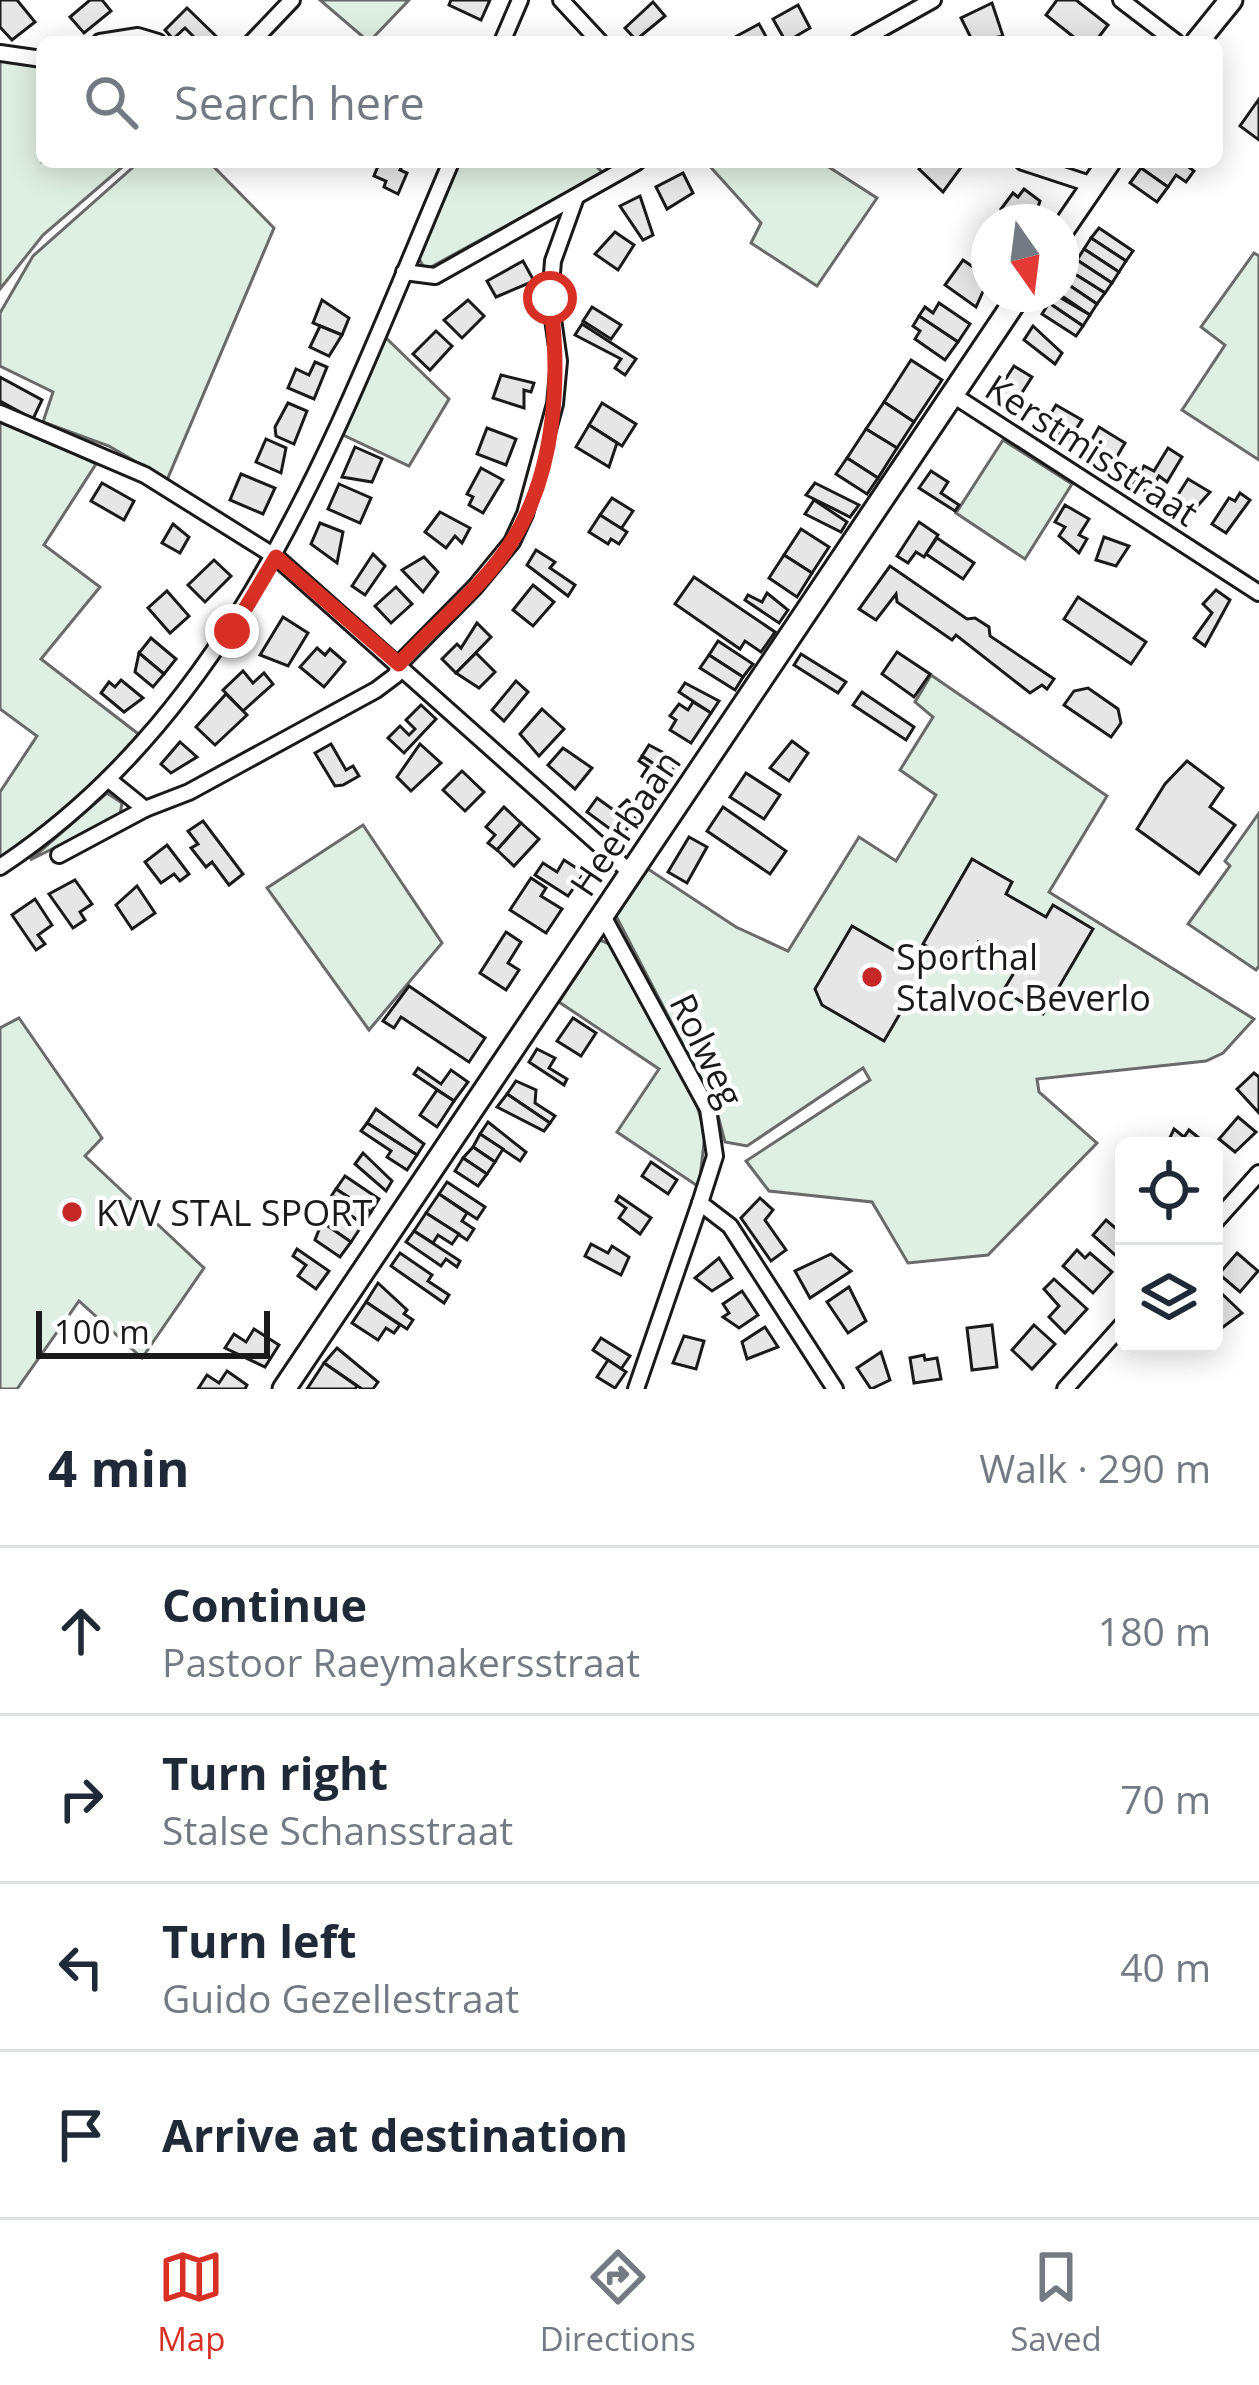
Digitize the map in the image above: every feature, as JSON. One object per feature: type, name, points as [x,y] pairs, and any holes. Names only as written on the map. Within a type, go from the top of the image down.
[{"type":"street","points":[[258,36],[292,0]]},
{"type":"street","points":[[505,36],[520,0]]},
{"type":"street","points":[[561,0],[594,36]]},
{"type":"street","points":[[869,36],[933,0]]},
{"type":"street","points":[[1121,0],[1168,36]]},
{"type":"street","points":[[1202,36],[1231,0]]},
{"type":"street","points":[[0,53],[36,58]]},
{"type":"street","points":[[0,867],[108,778],[207,666],[276,557],[448,168]]},
{"type":"street","points":[[404,272],[435,276],[626,168]]},
{"type":"street","points":[[1041,168],[1093,185]]},
{"type":"street","points":[[1079,206],[1105,168]]},
{"type":"street","points":[[59,855],[189,792],[396,675],[399,664],[512,542],[525,514],[555,404],[559,361],[550,298],[553,261],[575,197]]},
{"type":"street","name":"Heerbaan","points":[[284,1389],[1008,312]]},
{"type":"street","name":"Kerstmisstraat","points":[[952,395],[1259,593]]},
{"type":"street","points":[[0,413],[146,475],[276,557],[631,873]]},
{"type":"street","points":[[108,778],[146,809]]},
{"type":"street","name":"Rolweg","points":[[603,916],[708,1109],[715,1156],[636,1389]]},
{"type":"street","points":[[1223,1213],[1259,1172]]},
{"type":"street","points":[[700,1203],[730,1226],[835,1389]]},
{"type":"street","points":[[1065,1389],[1115,1333]]},
{"type":"green space","points":[[320,0],[409,0],[375,36],[362,36]]},
{"type":"green space","points":[[0,60],[36,66],[36,168],[121,168],[43,235],[0,289]]},
{"type":"green space","points":[[132,168],[215,168],[274,228],[167,480],[109,446],[43,422],[53,392],[0,366],[0,313],[33,256]]},
{"type":"green space","points":[[454,168],[598,168],[603,173],[429,268],[417,255]]},
{"type":"green space","points":[[711,168],[830,168],[877,198],[817,286],[751,243],[761,223]]},
{"type":"green space","points":[[1254,253],[1259,256],[1259,460],[1182,410],[1225,345],[1201,327]]},
{"type":"green space","points":[[384,336],[449,399],[409,466],[341,434]]},
{"type":"green space","points":[[0,418],[96,464],[44,545],[100,587],[41,659],[141,736],[75,800],[0,860],[0,792],[37,736],[0,709]]},
{"type":"green space","points":[[1003,440],[1072,484],[1025,559],[956,513]]},
{"type":"green space","points":[[931,675],[1107,796],[1049,892],[1254,1019],[1223,1053],[1206,1061],[1037,1079],[1039,1092],[1097,1143],[988,1255],[908,1263],[872,1202],[769,1191],[746,1161],[870,1080],[863,1068],[747,1146],[725,1142],[716,1108],[616,916],[648,869],[736,927],[788,951],[859,837],[896,861],[936,795],[900,770],[933,717],[915,702]]},
{"type":"green space","points":[[107,793],[122,803],[120,815],[30,860]]},
{"type":"green space","points":[[1259,813],[1256,970],[1188,924],[1230,866],[1225,861]]},
{"type":"green space","points":[[363,825],[442,943],[369,1030],[267,888]]},
{"type":"green space","points":[[600,940],[612,945],[697,1105],[705,1134],[699,1187],[617,1132],[659,1069],[559,1002]]},
{"type":"green space","name":"KVV STAL SPORT","points":[[19,1018],[102,1138],[85,1156],[204,1268],[142,1358],[79,1301],[17,1389],[0,1389],[0,1028]]},
{"type":"building","points":[[0,0],[17,0],[35,22],[12,40],[0,27]]},
{"type":"building","points":[[90,0],[102,0],[111,11],[84,33],[70,17]]},
{"type":"building","points":[[451,0],[490,0],[481,20],[449,5]]},
{"type":"building","points":[[1057,0],[1076,0],[1108,25],[1100,36],[1072,36],[1046,15]]},
{"type":"building","points":[[653,2],[665,16],[641,36],[632,36],[625,28]]},
{"type":"building","points":[[992,3],[1003,36],[970,36],[961,18]]},
{"type":"building","points":[[798,5],[810,28],[796,36],[783,36],[773,19]]},
{"type":"building","points":[[187,8],[216,36],[193,36],[185,28],[170,36],[165,30]]},
{"type":"building","points":[[759,24],[766,36],[737,36]]},
{"type":"building","points":[[1259,99],[1259,140],[1240,126]]},
{"type":"building","points":[[377,168],[401,168],[407,173],[398,194],[374,176]]},
{"type":"building","points":[[920,168],[961,168],[943,192]]},
{"type":"building","points":[[1141,168],[1194,171],[1186,182],[1176,175],[1168,187]]},
{"type":"building","points":[[1141,168],[1168,187],[1157,202],[1130,183]]},
{"type":"building","points":[[683,173],[693,193],[667,209],[656,187]]},
{"type":"building","points":[[1024,189],[1040,201],[1005,204],[1013,193],[1018,197]]},
{"type":"building","points":[[640,196],[653,235],[643,240],[620,206]]},
{"type":"building","points":[[1099,228],[1133,251],[1126,261],[1091,238]]},
{"type":"building","points":[[615,232],[634,245],[618,270],[595,254]]},
{"type":"building","points":[[1091,238],[1126,261],[1119,272],[1084,249]]},
{"type":"building","points":[[1084,249],[1119,272],[1112,283],[1079,257]]},
{"type":"building","points":[[963,260],[971,266],[971,303],[945,285]]},
{"type":"building","points":[[523,261],[534,281],[496,297],[487,281]]},
{"type":"building","points":[[1079,261],[1112,283],[1105,293],[1079,277]]},
{"type":"building","points":[[1079,277],[1105,293],[1097,304],[1079,292]]},
{"type":"building","points":[[1079,292],[1097,304],[1090,315],[1079,308]]},
{"type":"building","points":[[322,300],[349,318],[342,335],[313,323]]},
{"type":"building","points":[[468,300],[484,316],[462,338],[444,320]]},
{"type":"building","points":[[939,303],[970,324],[958,342],[919,316],[925,307],[933,313]]},
{"type":"building","points":[[592,307],[621,325],[611,339],[583,321]]},
{"type":"building","points":[[1079,309],[1090,315],[1083,326],[1062,312]]},
{"type":"building","points":[[1062,312],[1083,326],[1076,336],[1042,314]]},
{"type":"building","points":[[919,316],[958,342],[945,360],[915,339],[920,331],[913,326]]},
{"type":"building","points":[[582,324],[636,359],[625,375],[615,368],[621,359],[575,335]]},
{"type":"building","points":[[320,326],[342,335],[329,356],[310,347]]},
{"type":"building","points":[[1033,326],[1062,353],[1055,364],[1024,340]]},
{"type":"building","points":[[436,331],[452,346],[430,370],[413,354]]},
{"type":"building","points":[[911,360],[942,380],[914,422],[884,402]]},
{"type":"building","points":[[315,362],[327,367],[314,399],[288,388],[296,369],[309,375]]},
{"type":"building","points":[[1014,366],[1032,377],[1014,405],[996,394]]},
{"type":"building","points":[[501,375],[534,383],[531,392],[524,390],[524,408],[493,398]]},
{"type":"building","points":[[0,377],[42,400],[33,419],[0,401]]},
{"type":"building","points":[[884,402],[914,422],[897,448],[866,429]]},
{"type":"building","points":[[288,403],[307,411],[294,444],[276,436],[275,427]]},
{"type":"building","points":[[602,403],[636,424],[622,446],[589,425]]},
{"type":"building","points":[[1056,405],[1082,420],[1069,440],[1045,423]]},
{"type":"building","points":[[589,425],[617,443],[609,467],[576,447]]},
{"type":"building","points":[[1099,427],[1125,443],[1112,465],[1086,450]]},
{"type":"building","points":[[487,428],[516,439],[506,465],[477,454]]},
{"type":"building","points":[[866,429],[897,448],[878,478],[847,458]]},
{"type":"building","points":[[266,439],[286,448],[281,473],[256,462]]},
{"type":"building","points":[[355,447],[382,459],[372,482],[342,477]]},
{"type":"building","points":[[1168,448],[1182,457],[1167,482],[1159,476],[1149,493],[1133,484],[1144,466],[1154,471]]},
{"type":"building","points":[[847,458],[878,478],[867,494],[836,474]]},
{"type":"building","points":[[481,468],[503,480],[483,513],[469,505],[473,497],[467,494]]},
{"type":"building","points":[[931,471],[948,482],[941,493],[959,505],[955,511],[919,488]]},
{"type":"building","points":[[241,474],[275,488],[263,514],[230,500]]},
{"type":"building","points":[[1188,479],[1210,492],[1192,512],[1174,501]]},
{"type":"building","points":[[102,483],[134,501],[124,520],[91,501]]},
{"type":"building","points":[[815,483],[859,505],[850,517],[806,495]]},
{"type":"building","points":[[339,484],[371,498],[360,523],[328,509]]},
{"type":"building","points":[[1240,493],[1250,500],[1226,533],[1212,524],[1229,498],[1235,501]]},
{"type":"building","points":[[612,498],[633,511],[621,529],[600,515]]},
{"type":"building","points":[[814,500],[847,522],[841,532],[805,514]]},
{"type":"building","points":[[1065,505],[1089,519],[1079,535],[1087,539],[1079,553],[1059,536],[1065,527],[1055,522]]},
{"type":"building","points":[[440,512],[470,528],[462,543],[455,536],[446,548],[425,532]]},
{"type":"building","points":[[600,515],[627,532],[619,544],[611,539],[608,544],[589,532]]},
{"type":"building","points":[[919,522],[938,535],[924,557],[916,552],[908,563],[897,556]]},
{"type":"building","points":[[320,523],[343,532],[337,563],[311,544]]},
{"type":"building","points":[[173,524],[189,537],[180,553],[162,543]]},
{"type":"building","points":[[801,529],[829,547],[812,573],[784,555]]},
{"type":"building","points":[[1104,537],[1129,546],[1116,566],[1096,560]]},
{"type":"building","points":[[937,538],[974,563],[963,579],[926,554]]},
{"type":"building","points":[[536,550],[555,562],[550,568],[575,585],[568,596],[527,565]]},
{"type":"building","points":[[373,554],[385,566],[365,595],[352,586]]},
{"type":"building","points":[[784,555],[812,573],[797,597],[769,578]]},
{"type":"building","points":[[424,557],[438,572],[423,592],[402,570]]},
{"type":"building","points":[[214,560],[231,576],[205,602],[188,585]]},
{"type":"building","points":[[890,566],[967,619],[975,618],[989,627],[990,636],[1054,679],[1047,689],[1042,685],[1030,693],[956,635],[952,640],[897,602],[896,594],[876,620],[859,609]]},
{"type":"building","points":[[694,577],[775,632],[761,652],[745,641],[740,649],[675,604]]},
{"type":"building","points":[[533,585],[554,602],[533,626],[513,610]]},
{"type":"building","points":[[396,587],[412,604],[391,623],[375,606]]},
{"type":"building","points":[[1216,590],[1230,600],[1205,646],[1194,638],[1212,613],[1203,604]]},
{"type":"building","points":[[167,591],[189,616],[170,633],[148,608]]},
{"type":"building","points":[[767,593],[788,610],[779,623],[745,600],[748,595],[762,602]]},
{"type":"building","points":[[1078,597],[1146,642],[1131,664],[1064,619]]},
{"type":"building","points":[[283,617],[308,633],[288,666],[260,655]]},
{"type":"building","points":[[477,623],[491,637],[456,673],[442,659],[457,644],[461,648]]},
{"type":"building","points":[[151,638],[176,659],[164,674],[139,653]]},
{"type":"building","points":[[718,641],[753,664],[743,677],[709,655]]},
{"type":"building","points":[[317,648],[325,655],[330,649],[345,662],[324,687],[300,667]]},
{"type":"building","points":[[897,652],[930,674],[914,697],[882,674]]},
{"type":"building","points":[[139,653],[164,674],[153,687],[135,672]]},
{"type":"building","points":[[476,653],[495,672],[479,688],[456,673]]},
{"type":"building","points":[[801,654],[846,682],[838,693],[794,665]]},
{"type":"building","points":[[709,655],[743,677],[735,690],[700,668]]},
{"type":"building","points":[[243,671],[253,683],[264,673],[273,684],[243,711],[223,690]]},
{"type":"building","points":[[121,680],[143,698],[124,712],[101,693],[109,682],[115,687]]},
{"type":"building","points":[[516,681],[528,692],[504,721],[492,710]]},
{"type":"building","points":[[685,683],[719,701],[711,713],[679,692]]},
{"type":"building","points":[[1088,688],[1118,709],[1121,723],[1111,737],[1064,705],[1074,691]]},
{"type":"building","points":[[862,692],[914,727],[906,740],[853,705]]},
{"type":"building","points":[[226,694],[247,715],[215,745],[196,727]]},
{"type":"building","points":[[693,702],[711,713],[691,743],[670,730],[676,720],[670,716],[679,704],[688,710]]},
{"type":"building","points":[[421,705],[436,719],[404,753],[388,738],[400,726],[409,735],[415,729],[406,720]]},
{"type":"building","points":[[542,709],[564,729],[539,756],[520,734]]},
{"type":"building","points":[[792,741],[808,753],[789,781],[770,768]]},
{"type":"building","points":[[180,742],[197,757],[171,773],[161,764]]},
{"type":"building","points":[[331,744],[346,770],[353,766],[359,776],[343,785],[335,786],[315,753]]},
{"type":"building","points":[[420,744],[441,763],[411,791],[397,777]]},
{"type":"building","points":[[649,745],[679,761],[669,774],[642,756]]},
{"type":"building","points":[[563,748],[592,768],[575,789],[548,765]]},
{"type":"building","points":[[642,756],[669,774],[659,788],[642,776],[648,767],[639,761]]},
{"type":"building","points":[[1187,761],[1223,788],[1210,807],[1235,825],[1199,874],[1137,829],[1165,784]]},
{"type":"building","points":[[462,771],[484,792],[465,811],[443,790]]},
{"type":"building","points":[[746,773],[780,795],[764,819],[730,797]]},
{"type":"building","points":[[597,798],[615,811],[627,800],[641,810],[621,837],[587,812]]},
{"type":"building","points":[[504,807],[521,823],[497,850],[488,843],[495,835],[486,827]]},
{"type":"building","points":[[723,807],[786,851],[770,874],[707,831]]},
{"type":"building","points":[[203,821],[243,874],[229,885],[212,862],[206,867],[191,848],[198,844],[188,831]]},
{"type":"building","points":[[521,823],[539,839],[514,866],[497,850]]},
{"type":"building","points":[[689,837],[707,847],[687,883],[668,872]]},
{"type":"building","points":[[167,845],[189,874],[180,881],[174,874],[161,883],[145,862]]},
{"type":"building","points":[[972,859],[1012,882],[1006,894],[1046,917],[1053,905],[1093,929],[1043,1014],[1003,991],[1018,966],[978,942],[963,968],[923,944]]},
{"type":"building","points":[[564,860],[584,873],[568,896],[535,875],[543,863],[557,872]]},
{"type":"building","points":[[531,878],[546,888],[541,896],[562,909],[546,933],[510,910]]},
{"type":"building","points":[[75,880],[92,904],[80,912],[85,920],[73,928],[49,894]]},
{"type":"building","points":[[137,886],[155,913],[132,929],[116,905]]},
{"type":"building","points":[[35,899],[52,925],[38,935],[45,944],[36,950],[12,915]]},
{"type":"building","name":"Sporthal Stalvoc Beverlo","points":[[852,926],[926,969],[884,1041],[822,1005],[815,989]]},
{"type":"building","points":[[506,932],[521,942],[508,963],[519,970],[506,990],[480,973]]},
{"type":"building","points":[[409,986],[485,1038],[469,1062],[401,1017],[394,1028],[383,1021]]},
{"type":"building","points":[[573,1018],[596,1033],[581,1056],[557,1041]]},
{"type":"building","points":[[537,1049],[555,1058],[549,1068],[567,1079],[564,1085],[529,1062]]},
{"type":"building","points":[[418,1068],[441,1084],[451,1070],[468,1082],[454,1101],[414,1074]]},
{"type":"building","points":[[1254,1073],[1259,1077],[1259,1113],[1237,1089]]},
{"type":"building","points":[[516,1081],[536,1090],[535,1103],[555,1116],[550,1123],[507,1094]]},
{"type":"building","points":[[437,1090],[454,1101],[437,1127],[420,1115]]},
{"type":"building","points":[[507,1094],[550,1123],[544,1131],[497,1107]]},
{"type":"building","points":[[376,1109],[424,1144],[417,1155],[367,1123]]},
{"type":"building","points":[[1238,1117],[1256,1132],[1235,1152],[1221,1137]]},
{"type":"building","points":[[488,1122],[526,1152],[520,1161],[480,1134]]},
{"type":"building","points":[[367,1123],[417,1155],[407,1170],[387,1157],[391,1151],[361,1131]]},
{"type":"building","points":[[480,1134],[503,1149],[495,1162],[473,1147]]},
{"type":"building","points":[[473,1147],[495,1162],[487,1174],[463,1158]]},
{"type":"building","points":[[363,1153],[392,1181],[386,1191],[355,1164]]},
{"type":"building","points":[[463,1158],[487,1174],[478,1186],[455,1171]]},
{"type":"building","points":[[651,1162],[677,1180],[668,1194],[642,1176]]},
{"type":"building","points":[[345,1176],[379,1199],[371,1212],[336,1189]]},
{"type":"building","points":[[447,1182],[485,1207],[477,1219],[439,1194]]},
{"type":"building","points":[[336,1189],[371,1212],[363,1224],[341,1209],[345,1203],[332,1195]]},
{"type":"building","points":[[439,1194],[467,1213],[462,1221],[474,1229],[467,1240],[426,1213]]},
{"type":"building","points":[[619,1196],[651,1218],[640,1234],[619,1218],[626,1208],[616,1201]]},
{"type":"building","points":[[760,1198],[773,1210],[765,1220],[786,1250],[771,1261],[741,1218]]},
{"type":"building","points":[[341,1209],[363,1224],[351,1242],[322,1222],[329,1212],[336,1216]]},
{"type":"building","points":[[426,1213],[459,1234],[452,1244],[438,1235],[433,1243],[414,1231]]},
{"type":"building","points":[[1106,1220],[1115,1228],[1115,1255],[1093,1235]]},
{"type":"building","points":[[322,1222],[351,1242],[340,1257],[315,1240]]},
{"type":"building","points":[[414,1231],[460,1261],[457,1267],[446,1259],[441,1266],[406,1242]]},
{"type":"building","points":[[591,1244],[608,1253],[612,1246],[629,1257],[621,1275],[585,1256]]},
{"type":"building","points":[[297,1249],[329,1271],[316,1289],[298,1276],[306,1265],[293,1256]]},
{"type":"building","points":[[1077,1250],[1085,1258],[1090,1253],[1112,1272],[1093,1293],[1063,1266]]},
{"type":"building","points":[[400,1253],[432,1275],[428,1281],[449,1295],[444,1303],[391,1266]]},
{"type":"building","points":[[1237,1253],[1258,1271],[1240,1292],[1223,1277],[1223,1269]]},
{"type":"building","points":[[831,1254],[851,1271],[810,1298],[795,1271]]},
{"type":"building","points":[[719,1258],[732,1278],[712,1291],[695,1278]]},
{"type":"building","points":[[1054,1279],[1087,1309],[1065,1333],[1049,1317],[1059,1306],[1044,1289]]},
{"type":"building","points":[[378,1283],[407,1310],[404,1314],[413,1320],[407,1329],[366,1302]]},
{"type":"building","points":[[849,1287],[866,1321],[848,1333],[827,1302]]},
{"type":"building","points":[[742,1291],[758,1315],[739,1328],[723,1317],[729,1313],[723,1304]]},
{"type":"building","points":[[1223,1295],[1242,1313],[1223,1327]]},
{"type":"building","points":[[366,1302],[400,1325],[394,1333],[386,1328],[378,1340],[352,1323]]},
{"type":"building","points":[[992,1325],[997,1367],[972,1370],[967,1328]]},
{"type":"building","points":[[1034,1325],[1055,1344],[1032,1369],[1012,1350]]},
{"type":"building","points":[[765,1327],[778,1347],[747,1359],[742,1342]]},
{"type":"building","points":[[254,1329],[279,1345],[265,1367],[225,1348],[234,1334],[246,1342]]},
{"type":"building","points":[[684,1336],[704,1341],[696,1369],[673,1363]]},
{"type":"building","points":[[601,1338],[630,1356],[621,1369],[593,1350]]},
{"type":"building","points":[[337,1348],[378,1382],[373,1389],[362,1389],[324,1363]]},
{"type":"building","points":[[881,1352],[890,1380],[871,1389],[857,1368]]},
{"type":"building","points":[[924,1355],[925,1360],[937,1358],[941,1379],[914,1383],[910,1358]]},
{"type":"building","points":[[608,1360],[626,1372],[615,1388],[597,1377]]},
{"type":"building","points":[[324,1363],[357,1386],[355,1389],[307,1389]]},
{"type":"building","points":[[227,1371],[247,1385],[245,1389],[198,1389],[207,1375],[219,1383]]},
{"type":"place","name":"Sporthal Stalvoc Beverlo","points":[[872,977]]},
{"type":"place","name":"KVV STAL SPORT","points":[[72,1212]]},
{"type":"route","points":[[232,631],[276,557],[399,664],[475,587],[512,542],[538,475],[555,404],[559,361],[550,298]]}]
